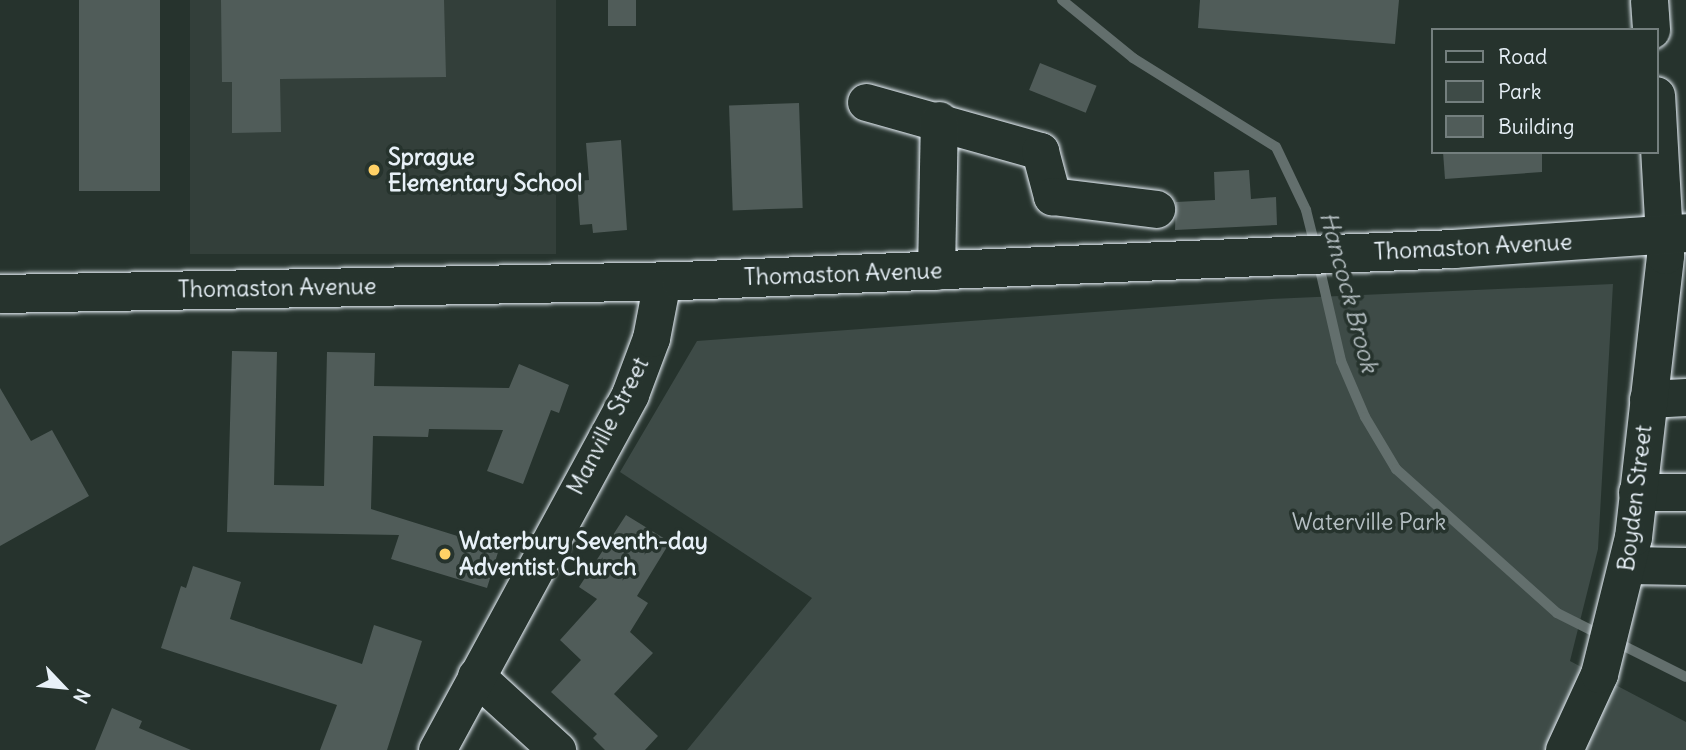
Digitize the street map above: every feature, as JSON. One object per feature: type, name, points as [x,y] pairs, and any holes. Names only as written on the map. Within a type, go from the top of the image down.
[{"type":"main road","name":"Thomaston Avenue","points":[[0,294],[662,281],[1361,252],[1676,234]]},
{"type":"street","points":[[1649,0],[1651,28]]},
{"type":"street","points":[[866,102],[939,120],[1040,151],[1052,196],[1156,209]]},
{"type":"street","name":"Boyden Street","points":[[1564,750],[1599,674],[1628,565],[1648,399],[1676,234],[1658,109]]},
{"type":"street","points":[[936,271],[939,120]]},
{"type":"street","name":"Manville Street","points":[[437,750],[630,394],[651,338],[662,281]]},
{"type":"street","points":[[1648,399],[1686,397]]},
{"type":"street","points":[[1637,492],[1686,492]]},
{"type":"street","points":[[1628,565],[1686,566]]},
{"type":"street","points":[[476,676],[557,750]]},
{"type":"shaded area","name":"Sprague Elementary School","points":[[190,0],[556,0],[556,254],[190,254]]},
{"type":"green space","name":"Waterville Park","points":[[1613,284],[1598,549],[1570,661],[1686,722],[1686,750],[687,750],[812,598],[620,472],[697,341],[1271,299]]},
{"type":"building","points":[[79,0],[160,0],[160,191],[79,191]]},
{"type":"building","points":[[221,0],[444,0],[446,77],[280,79],[281,132],[232,133],[232,82],[222,82]]},
{"type":"building","points":[[608,0],[636,0],[636,26],[608,26]]},
{"type":"building","points":[[1200,0],[1399,0],[1395,44],[1198,28]]},
{"type":"building","points":[[1040,63],[1097,86],[1086,113],[1029,90]]},
{"type":"building","points":[[799,103],[803,208],[733,210],[729,105]]},
{"type":"building","points":[[621,140],[627,230],[593,233],[592,224],[580,225],[577,181],[589,180],[586,143]]},
{"type":"building","points":[[1443,154],[1542,154],[1542,172],[1445,179]]},
{"type":"building","points":[[1249,170],[1251,199],[1276,197],[1277,225],[1175,230],[1176,202],[1215,200],[1214,172]]},
{"type":"building","points":[[232,351],[277,352],[274,485],[324,486],[327,352],[375,353],[374,386],[509,388],[519,364],[569,385],[559,413],[551,410],[523,484],[487,471],[503,430],[429,429],[428,437],[373,436],[371,509],[499,549],[487,588],[391,559],[399,535],[227,532]]},
{"type":"building","points":[[0,388],[31,441],[52,430],[89,496],[0,546]]},
{"type":"building","points":[[626,515],[670,542],[637,596],[648,603],[630,632],[653,653],[614,694],[658,736],[645,750],[605,750],[593,738],[597,734],[551,692],[581,660],[560,640],[597,599],[579,587]]},
{"type":"building","points":[[193,566],[241,582],[230,619],[362,664],[374,625],[422,641],[387,750],[320,750],[337,705],[161,648],[181,586],[186,588]]},
{"type":"building","points":[[112,708],[142,721],[139,728],[191,750],[95,750]]},
{"type":"waterway","name":"Hancock Brook","points":[[1062,0],[1133,58],[1276,147],[1306,210],[1315,246]]},
{"type":"waterway","name":"Hancock Brook","points":[[1318,261],[1341,361],[1365,417],[1396,469],[1557,613],[1601,635]]},
{"type":"waterway","name":"Hancock Brook","points":[[1614,641],[1686,677]]},
{"type":"place","name":"Sprague Elementary School","points":[[374,170]]},
{"type":"place","name":"Waterbury Seventh-day Adventist Church","points":[[445,554]]}]
